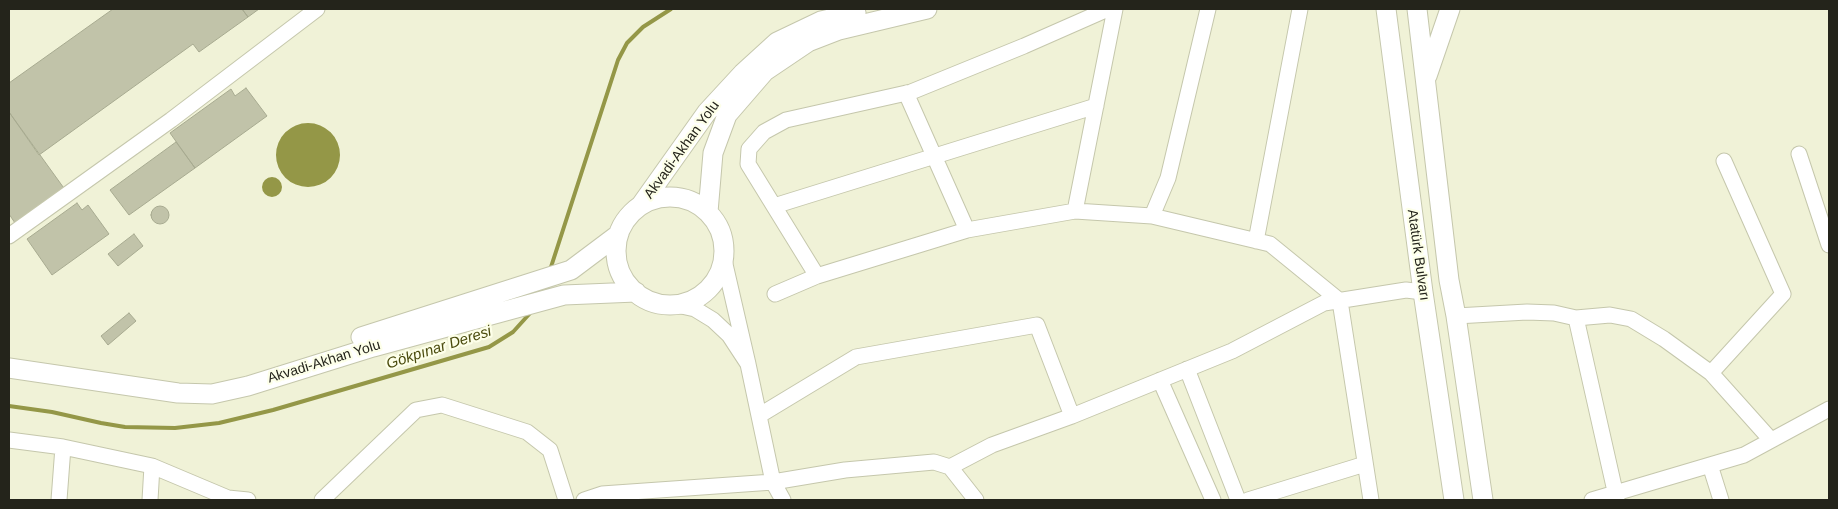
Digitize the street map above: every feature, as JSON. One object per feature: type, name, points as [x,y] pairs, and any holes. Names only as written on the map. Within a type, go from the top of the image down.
[{"type":"main road","name":"Akvadi-Akhan Yolu","points":[[641,205],[707,112],[743,73],[777,42],[821,21],[874,9]]},
{"type":"main road","name":"Akvadi-Akhan Yolu","points":[[708,212],[713,152],[727,115],[766,71],[808,42],[831,33],[927,9]]},
{"type":"main road","name":"Atatürk Bulvarı","points":[[1386,9],[1423,292],[1454,500]]},
{"type":"main road","name":"Atatürk Bulvarı","points":[[1417,9],[1449,280],[1483,500]]},
{"type":"main road","points":[[1425,82],[1450,9]]},
{"type":"main road","points":[[678,197],[694,202],[708,212],[718,226],[724,243],[724,260],[718,276],[708,290],[693,300],[677,305],[659,304],[643,298],[630,287],[620,271],[616,252],[619,234],[627,217],[641,205],[659,198],[678,197]]},
{"type":"main road","name":"Akvadi-Akhan Yolu","points":[[9,356],[174,380],[209,382],[245,375],[571,270],[619,234]]},
{"type":"main road","name":"Akvadi-Akhan Yolu","points":[[9,368],[178,393],[212,394],[248,386],[510,308],[564,295],[636,292]]},
{"type":"street","points":[[9,236],[171,120],[317,9]]},
{"type":"street","points":[[817,276],[748,164],[748,150],[764,132],[786,120],[906,93],[1024,46],[1108,9]]},
{"type":"street","points":[[1075,210],[1115,9]]},
{"type":"street","points":[[1152,216],[1168,178],[1208,9]]},
{"type":"street","points":[[1256,241],[1300,9]]},
{"type":"street","points":[[906,93],[968,230]]},
{"type":"street","points":[[774,206],[1096,106]]},
{"type":"street","points":[[1799,154],[1829,245]]},
{"type":"street","points":[[1711,373],[1783,294],[1724,161]]},
{"type":"street","points":[[775,294],[817,276],[968,230],[1075,210],[1152,216],[1270,244],[1340,301],[1371,500]]},
{"type":"street","points":[[724,260],[760,415],[773,482],[783,500]]},
{"type":"street","points":[[950,467],[992,445],[1072,416],[1232,351],[1324,303],[1406,290],[1423,292]]},
{"type":"street","points":[[677,305],[696,309],[713,320],[729,335],[748,364]]},
{"type":"street","points":[[1456,316],[1528,312],[1554,313],[1576,318],[1610,315],[1632,319],[1664,339],[1711,373],[1771,440]]},
{"type":"street","points":[[1576,318],[1616,497]]},
{"type":"street","points":[[760,415],[856,357],[1037,325],[1072,416]]},
{"type":"street","points":[[1187,369],[1238,500]]},
{"type":"street","points":[[1160,380],[1212,500]]},
{"type":"street","points":[[322,500],[416,410],[442,405],[527,432],[550,450],[566,500]]},
{"type":"street","points":[[1592,500],[1616,497],[1744,455],[1829,409]]},
{"type":"street","points":[[9,440],[63,448],[152,466],[228,498],[248,500]]},
{"type":"street","points":[[59,500],[63,448]]},
{"type":"street","points":[[584,500],[602,494],[773,482],[845,470],[934,462],[950,467],[976,500]]},
{"type":"street","points":[[1248,500],[1365,464]]},
{"type":"street","points":[[1710,465],[1720,496],[1733,500]]},
{"type":"street","points":[[150,500],[152,466]]},
{"type":"shaded area","points":[[308,123],[326,129],[334,137],[340,155],[334,173],[326,181],[308,187],[290,181],[282,173],[276,155],[282,137],[290,129]]},
{"type":"shaded area","points":[[272,177],[279,180],[282,187],[279,194],[272,197],[265,194],[262,187],[265,180]]},
{"type":"building","points":[[113,9],[242,9],[248,17],[199,52],[193,44],[39,155],[9,112],[9,83]]},
{"type":"building","points":[[242,9],[259,9],[248,17]]},
{"type":"building","points":[[246,88],[267,116],[195,168],[170,133],[231,89],[235,96]]},
{"type":"building","points":[[9,112],[66,191],[17,226],[9,214]]},
{"type":"building","points":[[176,142],[195,168],[129,215],[110,190]]},
{"type":"building","points":[[77,203],[82,210],[88,205],[109,234],[52,275],[27,239]]},
{"type":"building","points":[[160,206],[166,209],[169,215],[166,221],[160,224],[154,221],[151,215],[154,209]]},
{"type":"building","points":[[134,234],[143,246],[118,266],[108,254]]},
{"type":"building","points":[[129,313],[136,321],[108,345],[101,336]]},
{"type":"waterway","name":"Gökpınar Deresi","points":[[550,270],[618,60],[627,43],[643,27],[671,9]]},
{"type":"waterway","name":"Gökpınar Deresi","points":[[9,406],[52,412],[125,427],[175,428],[219,423],[273,410],[489,347],[513,332],[532,311]]}]
